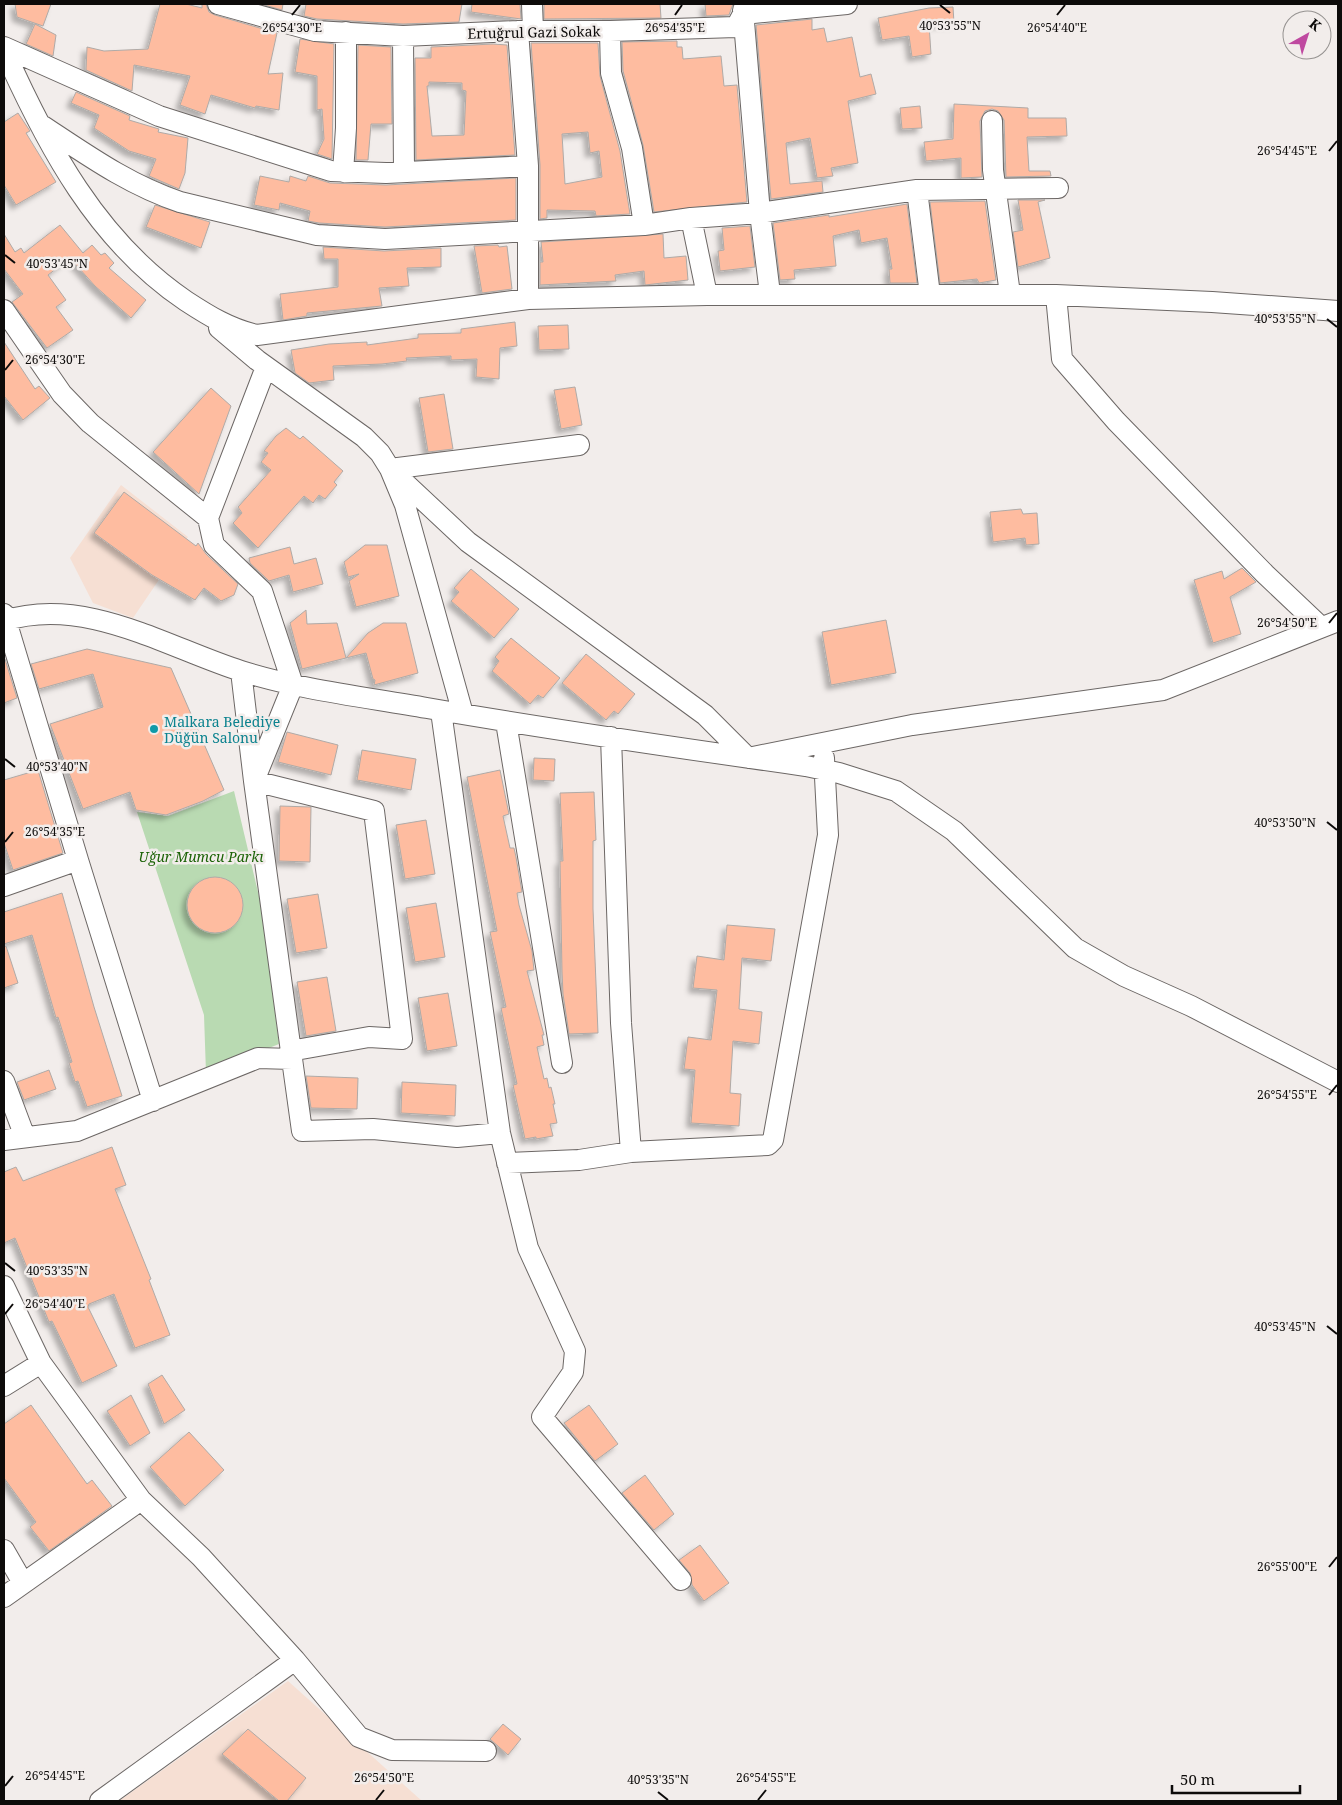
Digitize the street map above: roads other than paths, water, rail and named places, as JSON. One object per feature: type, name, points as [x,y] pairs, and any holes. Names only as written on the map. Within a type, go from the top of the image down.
[{"type":"street","name":"Ertuğrul Gazi Sokak","points":[[218,4],[315,31],[403,36],[525,31],[610,31],[736,27],[743,9]]},
{"type":"street","points":[[528,299],[525,31],[532,4]]},
{"type":"street","points":[[770,294],[760,213],[743,9],[847,4]]},
{"type":"street","points":[[610,31],[611,73],[632,148],[644,225]]},
{"type":"street","points":[[343,172],[346,128],[346,32]]},
{"type":"street","points":[[403,36],[404,172]]},
{"type":"street","points":[[4,49],[159,116],[331,171],[404,172],[528,166]]},
{"type":"street","points":[[4,49],[10,83],[41,124],[73,185],[108,232],[133,259],[163,285],[189,303],[213,319],[239,331],[257,335],[279,334],[528,299],[707,294],[1056,295],[1212,302],[1338,311]]},
{"type":"street","points":[[992,121],[993,170],[1010,294]]},
{"type":"street","points":[[41,124],[108,170],[159,195],[284,229],[317,235],[385,239],[644,225],[691,218],[760,213],[917,190],[1058,188]]},
{"type":"street","points":[[917,190],[930,295]]},
{"type":"street","points":[[691,218],[707,294]]},
{"type":"street","points":[[748,758],[912,725],[1163,690],[1261,653],[1330,624],[1266,574],[1116,420],[1062,359],[1056,295]]},
{"type":"street","points":[[189,303],[266,368],[364,437],[380,453],[390,470],[405,505],[463,714]]},
{"type":"street","points":[[4,310],[62,394],[90,422],[208,518]]},
{"type":"street","points":[[254,781],[293,684],[262,591],[214,545],[208,518],[266,368]]},
{"type":"street","points":[[390,470],[580,445]]},
{"type":"street","points":[[390,470],[468,542],[706,715],[748,758]]},
{"type":"street","points":[[153,1101],[5,618],[40,613],[62,613],[146,636],[242,671],[293,684],[506,722],[824,770],[896,791],[954,831],[1075,948],[1124,976],[1191,1006],[1338,1082]]},
{"type":"street","points":[[242,671],[254,781],[302,1131],[373,1129],[457,1137],[500,1133]]},
{"type":"street","points":[[441,711],[500,1133],[528,1248],[575,1350],[573,1372],[542,1417],[681,1580]]},
{"type":"street","points":[[506,722],[562,1063]]},
{"type":"street","points":[[612,737],[621,1023],[631,1152]]},
{"type":"street","points":[[507,1163],[578,1160],[631,1152],[768,1145],[772,1140],[828,835],[824,743]]},
{"type":"street","points":[[4,1140],[77,1131],[258,1058],[291,1055],[369,1037],[402,1039],[374,812],[254,781]]},
{"type":"street","points":[[4,886],[78,860]]},
{"type":"street","points":[[4,1081],[25,1138]]},
{"type":"street","points":[[4,1286],[41,1363],[141,1500],[201,1557],[295,1660],[359,1737],[392,1750],[486,1752]]},
{"type":"street","points":[[4,1386],[41,1363]]},
{"type":"street","points":[[4,1597],[141,1500]]},
{"type":"street","points":[[4,1550],[23,1583]]},
{"type":"street","points":[[100,1801],[295,1660]]},
{"type":"place","name":"Malkara Belediye Düğün Salonu","points":[[154,729]]},
{"type":"park label","name":"Uğur Mumcu Parkı","points":[[201,856]]}]
